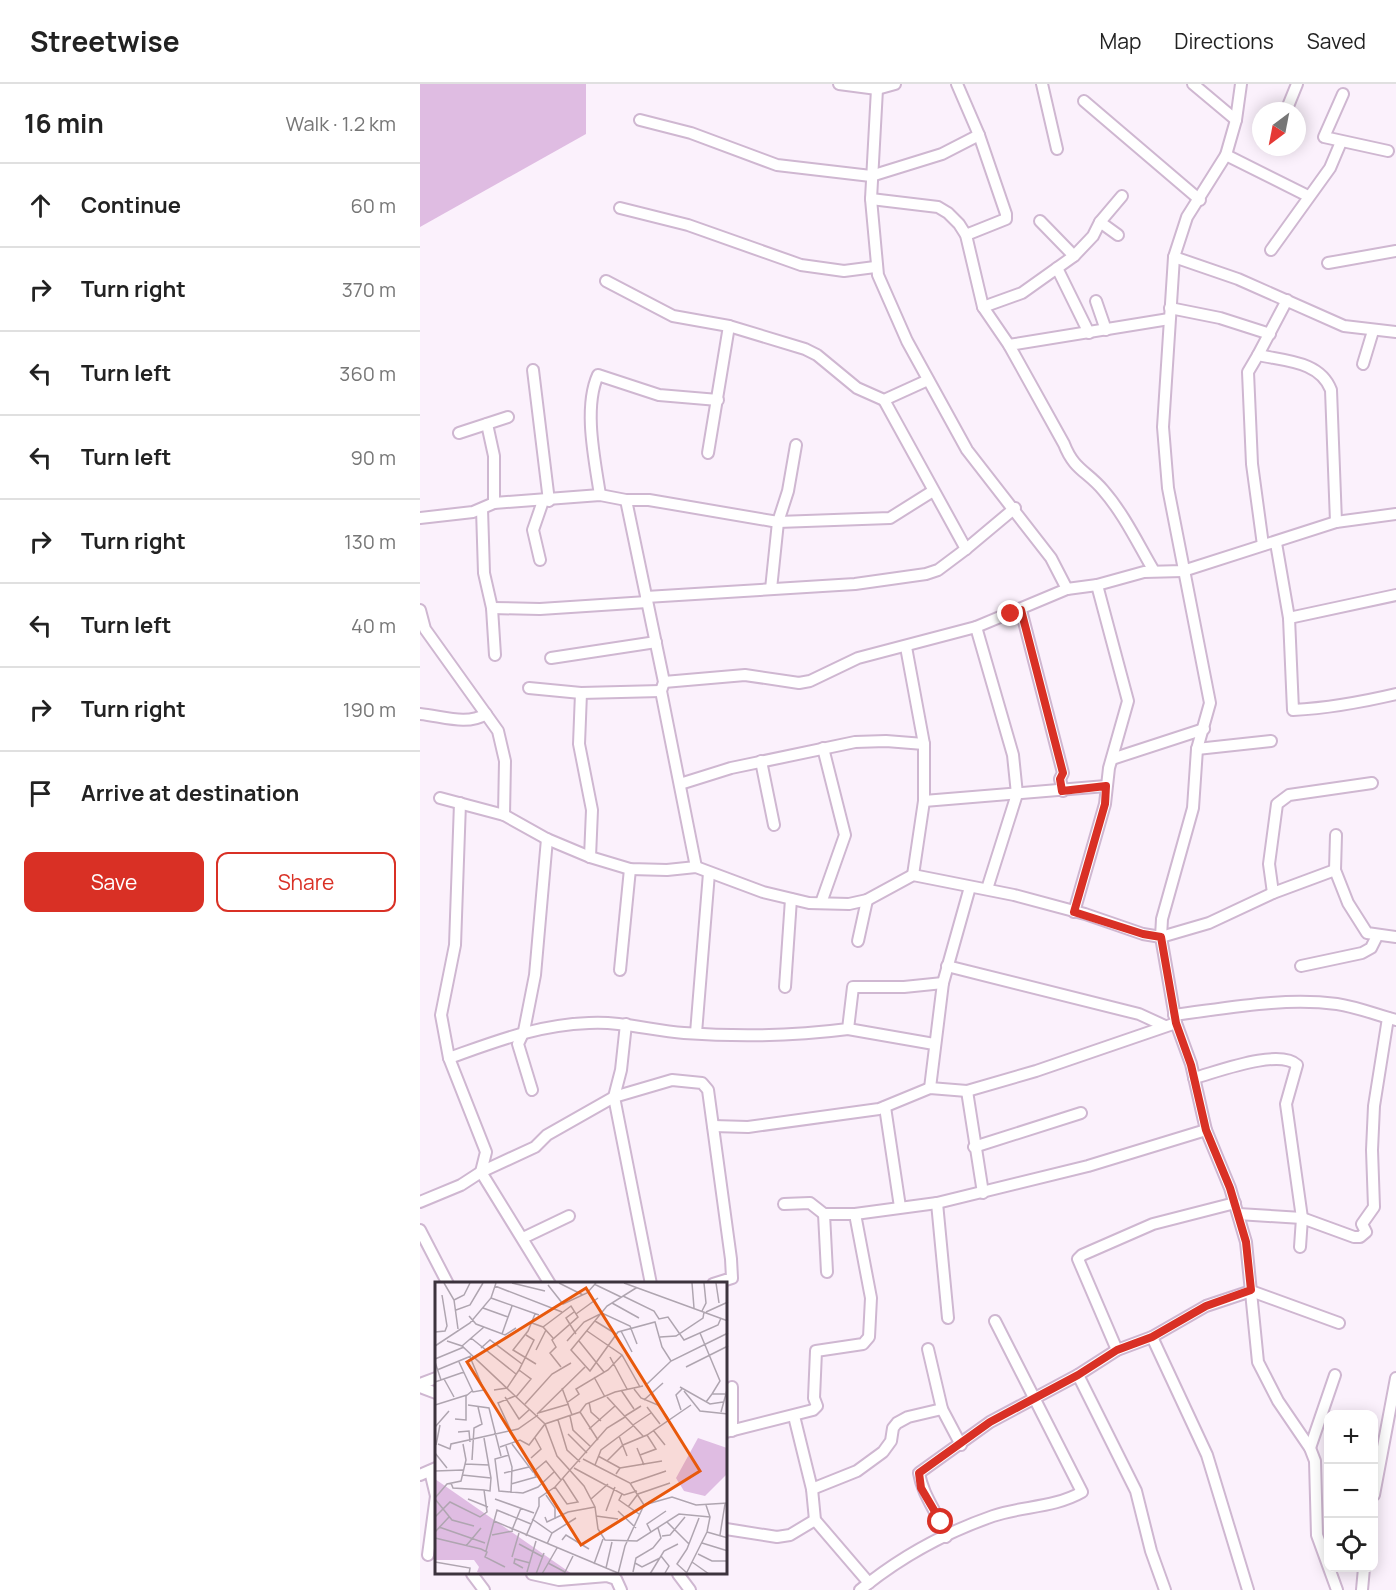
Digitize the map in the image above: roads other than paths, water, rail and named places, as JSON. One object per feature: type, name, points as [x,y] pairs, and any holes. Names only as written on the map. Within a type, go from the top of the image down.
[{"type":"street","points":[[839,84],[877,89],[895,84]]},
{"type":"street","points":[[957,84],[979,135],[1006,219],[966,235]]},
{"type":"street","points":[[1042,84],[1057,149]]},
{"type":"street","points":[[1193,84],[1236,120]]},
{"type":"street","points":[[1241,84],[1236,120],[1226,155],[1200,200],[1187,217],[1174,256],[1163,427],[1168,488],[1210,703],[1197,750],[1193,808],[1162,919],[1161,937],[1175,1019],[1194,1078],[1206,1130],[1246,1242],[1258,1362],[1278,1401],[1310,1448],[1317,1476],[1317,1534],[1337,1590]]},
{"type":"street","points":[[1290,102],[1297,84]]},
{"type":"street","points":[[877,89],[870,199],[875,267],[891,306],[928,380],[968,450],[1015,508],[1051,558],[1067,589]]},
{"type":"street","points":[[1344,94],[1324,134],[1328,139],[1388,151]]},
{"type":"street","points":[[1084,101],[1200,200]]},
{"type":"street","points":[[640,120],[690,133],[777,165],[871,176],[942,154],[979,135]]},
{"type":"street","points":[[1271,250],[1329,168],[1341,142]]},
{"type":"street","points":[[1226,155],[1308,196]]},
{"type":"street","points":[[983,307],[1022,293],[1074,256],[1093,236],[1100,222],[1122,196]]},
{"type":"street","points":[[870,199],[938,207],[948,213],[966,235],[983,307],[1009,345],[1044,412],[1064,444],[1071,461],[1103,490],[1127,524],[1154,571]]},
{"type":"street","points":[[620,208],[688,225],[801,265],[844,271],[875,267]]},
{"type":"street","points":[[1040,221],[1074,256]]},
{"type":"street","points":[[1100,222],[1118,235]]},
{"type":"street","points":[[1328,262],[1396,251]]},
{"type":"street","points":[[1174,256],[1238,279],[1344,326],[1396,332]]},
{"type":"street","points":[[1057,268],[1089,333]]},
{"type":"street","points":[[606,280],[673,316],[729,326],[805,349],[817,355],[857,388],[884,400],[966,549]]},
{"type":"street","points":[[1263,545],[1252,464],[1248,372],[1287,300]]},
{"type":"street","points":[[1096,301],[1106,330]]},
{"type":"street","points":[[1009,345],[1106,330],[1170,314],[1220,318],[1270,334]]},
{"type":"street","points":[[708,453],[729,326]]},
{"type":"street","points":[[1363,364],[1373,331]]},
{"type":"street","points":[[1258,355],[1310,367],[1328,381],[1331,390],[1336,522]]},
{"type":"street","points":[[533,370],[546,501],[533,530],[540,560]]},
{"type":"street","points":[[600,495],[592,441],[592,396],[598,375],[659,395],[718,400]]},
{"type":"street","points":[[884,400],[928,380]]},
{"type":"street","points":[[459,433],[508,417]]},
{"type":"street","points":[[487,424],[494,456],[494,503]]},
{"type":"street","points":[[771,589],[778,522],[788,491],[796,446]]},
{"type":"street","points":[[420,518],[482,509],[494,503],[546,501],[600,495],[626,500],[649,500],[778,522],[890,518],[933,491]]},
{"type":"street","points":[[626,500],[656,642],[696,867]]},
{"type":"street","points":[[492,608],[540,609],[855,584],[916,576],[938,570],[1015,508]]},
{"type":"street","points":[[482,509],[484,573],[492,608],[495,655]]},
{"type":"street","points":[[529,688],[581,693],[662,686],[744,675],[799,683],[823,676],[858,658],[975,627],[1021,610],[1067,589],[1097,585],[1154,571],[1183,571],[1336,522],[1396,514]]},
{"type":"street","points":[[1276,543],[1289,618],[1293,710],[1322,708],[1337,703],[1355,703],[1396,694]]},
{"type":"street","points":[[1074,912],[1105,804],[1112,759],[1128,701],[1097,585]]},
{"type":"street","points":[[1289,618],[1396,595]]},
{"type":"street","points":[[420,610],[422,629],[498,731],[505,761],[504,815]]},
{"type":"street","points":[[1021,610],[1063,773],[1060,779],[1062,791]]},
{"type":"street","points":[[975,627],[1013,755],[1017,794],[987,890]]},
{"type":"street","points":[[552,658],[656,642]]},
{"type":"street","points":[[906,646],[924,744],[924,801],[913,874]]},
{"type":"street","points":[[581,693],[579,744],[592,810],[590,857]]},
{"type":"street","points":[[420,714],[467,720],[478,719],[486,714]]},
{"type":"street","points":[[1112,759],[1204,729]]},
{"type":"street","points":[[680,784],[761,761],[823,748],[869,741],[924,744]]},
{"type":"street","points":[[1197,750],[1271,741]]},
{"type":"street","points":[[821,903],[845,835],[823,748]]},
{"type":"street","points":[[761,761],[774,825]]},
{"type":"street","points":[[1273,893],[1269,864],[1277,804],[1289,795],[1372,783]]},
{"type":"street","points":[[924,801],[1106,786]]},
{"type":"street","points":[[440,798],[504,815],[547,839],[590,857],[630,868],[667,870],[696,867],[791,900],[849,904],[867,900],[913,874],[1074,912],[1143,934],[1161,937],[1174,935],[1222,918],[1273,893],[1335,870]]},
{"type":"street","points":[[460,803],[455,945],[441,1015],[449,1058],[486,1152],[481,1172],[549,1282]]},
{"type":"street","points":[[1336,835],[1337,880],[1357,921],[1368,933],[1396,937]]},
{"type":"street","points":[[532,1090],[518,1044],[524,1031],[535,975],[547,839]]},
{"type":"street","points":[[620,970],[630,868]]},
{"type":"street","points":[[696,1033],[709,873]]},
{"type":"street","points":[[930,1088],[943,983],[970,886]]},
{"type":"street","points":[[785,987],[791,900]]},
{"type":"street","points":[[858,941],[867,900]]},
{"type":"street","points":[[1301,966],[1362,954],[1371,948],[1377,936]]},
{"type":"street","points":[[947,966],[1139,1014],[1165,1026]]},
{"type":"street","points":[[848,1029],[853,987],[904,987],[943,983]]},
{"type":"street","points":[[713,1126],[748,1127],[885,1107],[930,1088],[967,1091],[1036,1071],[1165,1026],[1175,1019],[1248,1004],[1309,1002],[1339,1005],[1392,1019],[1374,1106],[1372,1150],[1374,1207],[1362,1224],[1366,1232],[1360,1237],[1354,1237],[1302,1218],[1236,1209],[1153,1224],[1082,1255],[1078,1259],[1117,1350]]},
{"type":"street","points":[[449,1058],[524,1031],[590,1023],[626,1024],[696,1033],[800,1036],[848,1029],[934,1044]]},
{"type":"street","points":[[626,1024],[621,1070],[614,1097],[651,1282]]},
{"type":"street","points":[[1194,1078],[1273,1058],[1294,1062],[1297,1065],[1286,1104],[1302,1218],[1300,1247]]},
{"type":"street","points":[[420,1202],[461,1185],[481,1172],[535,1147],[547,1135],[614,1097],[672,1080],[702,1083],[708,1090],[732,1278],[719,1282]]},
{"type":"street","points":[[967,1091],[983,1193]]},
{"type":"street","points":[[885,1107],[900,1207]]},
{"type":"street","points":[[974,1147],[1081,1113]]},
{"type":"street","points":[[784,1204],[810,1203],[824,1214],[855,1214],[937,1203],[1088,1166],[1206,1130]]},
{"type":"street","points":[[937,1203],[948,1318]]},
{"type":"street","points":[[824,1214],[827,1272]]},
{"type":"street","points":[[732,1387],[729,1431],[808,1413],[817,1406],[814,1398],[816,1351],[863,1344],[869,1337],[871,1298],[855,1214]]},
{"type":"street","points":[[523,1238],[569,1216]]},
{"type":"street","points":[[420,1230],[447,1282]]},
{"type":"street","points":[[946,1537],[941,1522],[921,1488],[919,1473],[990,1422],[1034,1400],[1117,1350],[1152,1337],[1206,1306],[1251,1290],[1339,1323]]},
{"type":"street","points":[[860,1590],[918,1549],[994,1516],[1047,1505],[1082,1492],[995,1321]]},
{"type":"street","points":[[1152,1337],[1207,1455],[1248,1590]]},
{"type":"street","points":[[928,1349],[942,1409],[961,1445]]},
{"type":"street","points":[[1078,1375],[1120,1464],[1136,1491],[1150,1551],[1165,1590]]},
{"type":"street","points":[[1310,1448],[1335,1376]]},
{"type":"street","points":[[420,1386],[435,1378]]},
{"type":"street","points":[[1378,1473],[1396,1378]]},
{"type":"street","points":[[420,1386],[435,1393]]},
{"type":"street","points":[[813,1489],[858,1471],[883,1452],[891,1441],[897,1423],[908,1417],[942,1409]]},
{"type":"street","points":[[794,1416],[813,1489],[815,1520],[869,1582]]},
{"type":"street","points":[[429,1471],[435,1492]]},
{"type":"street","points":[[428,1556],[435,1504]]},
{"type":"street","points":[[728,1529],[784,1536],[790,1535],[815,1520]]},
{"type":"street","points":[[1362,1590],[1364,1572]]},
{"type":"street","points":[[473,1575],[484,1590]]},
{"type":"street","points":[[536,1575],[559,1580],[607,1576],[616,1579],[621,1584],[621,1590]]},
{"type":"street","points":[[679,1575],[690,1590]]}]
